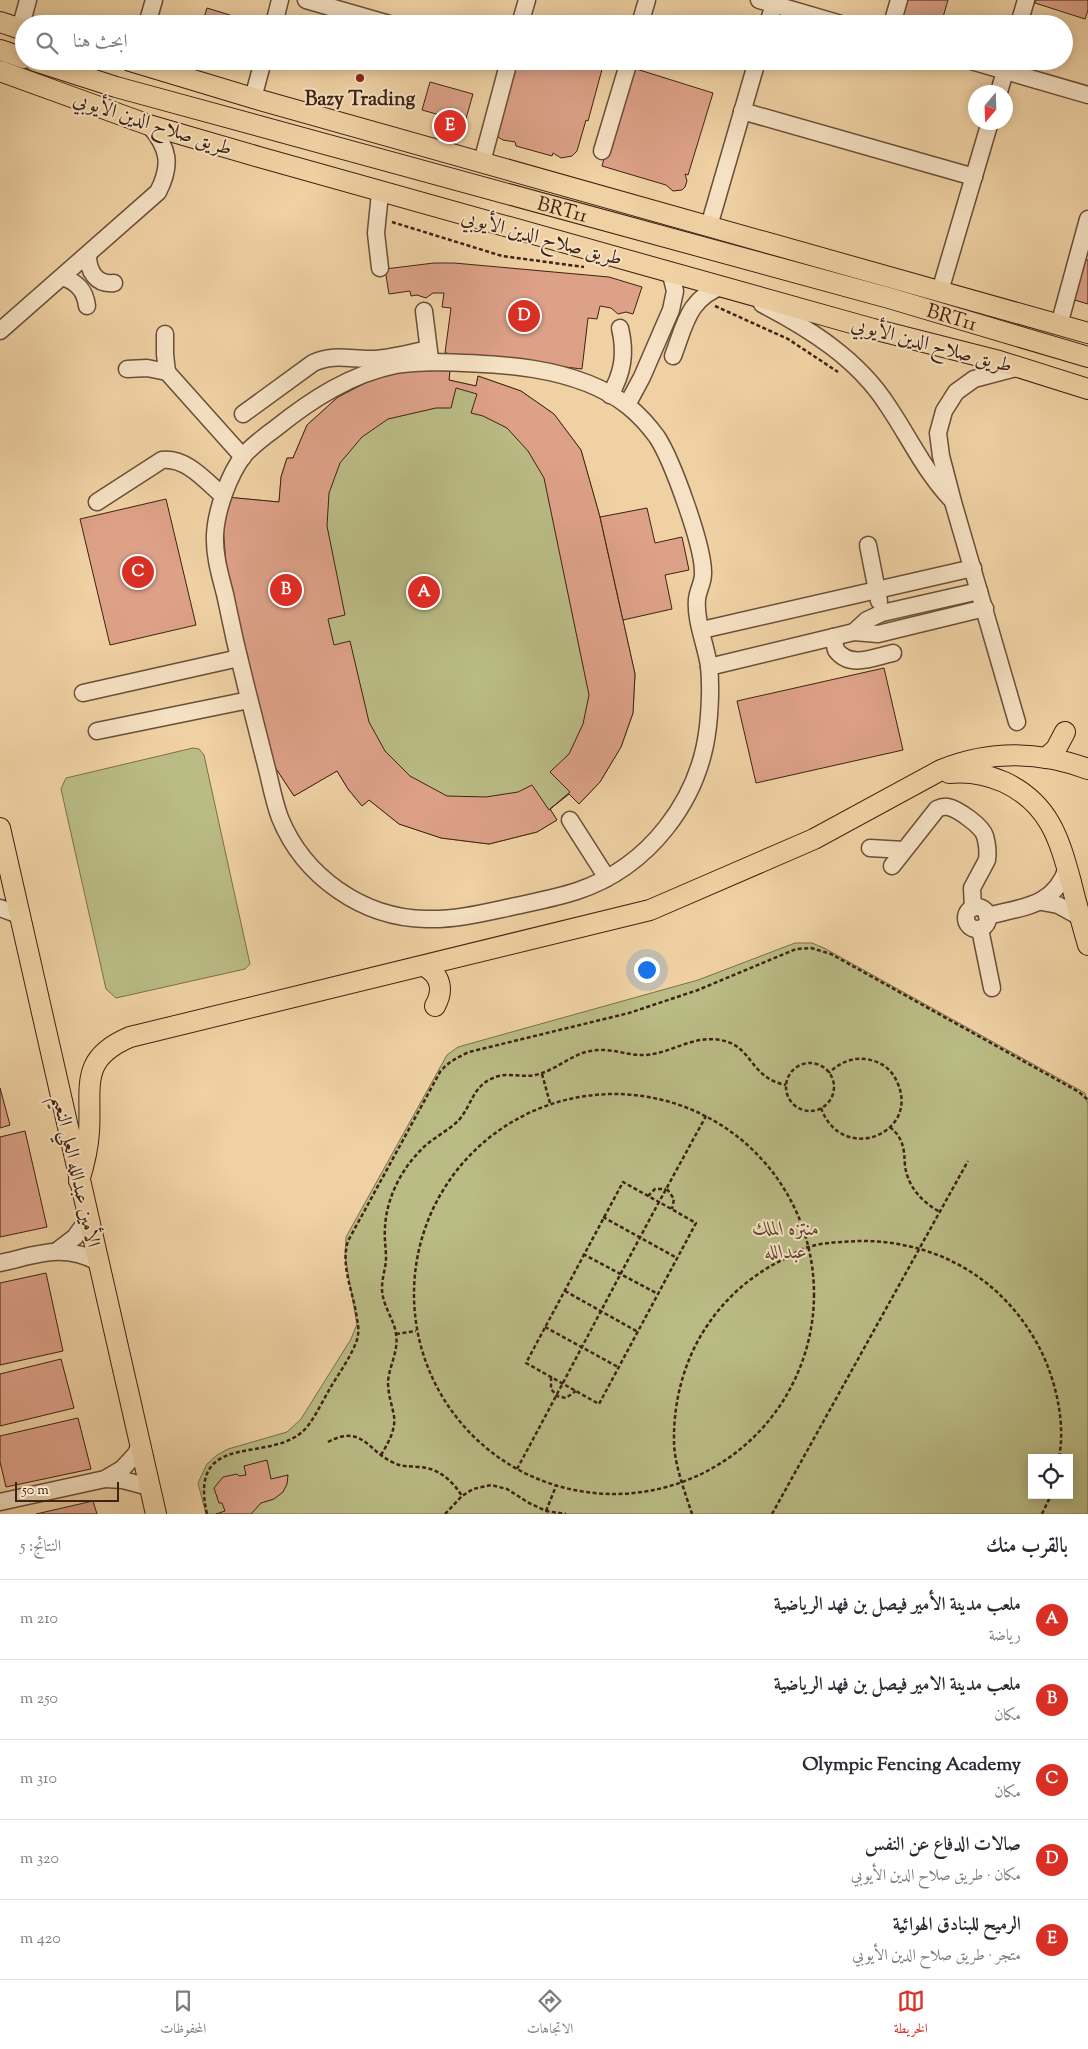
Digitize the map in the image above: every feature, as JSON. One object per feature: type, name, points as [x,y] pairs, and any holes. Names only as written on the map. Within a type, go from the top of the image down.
[{"type":"main road","points":[[0,22],[15,27]]},
{"type":"main road","points":[[0,50],[15,55]]},
{"type":"main road","name":"BRT11","points":[[63,70],[116,87],[889,298],[1088,357]]},
{"type":"main road","points":[[160,70],[253,98],[1088,333]]},
{"type":"main road","name":"طريق صلاح الدين الأيوبي","points":[[0,71],[149,125],[380,193],[670,271],[915,341],[1020,367],[1088,389]]},
{"type":"main road","points":[[1046,758],[1056,749],[1065,732]]},
{"type":"main road","points":[[79,1181],[88,1140],[88,1084],[92,1072],[106,1050],[130,1037],[650,910],[814,839],[926,778],[958,763],[984,757],[1011,754],[1061,760],[1088,769]]},
{"type":"main road","points":[[926,778],[961,772],[997,778],[1013,786],[1041,810],[1052,825],[1059,841],[1088,945]]},
{"type":"main road","name":"الأمين عبدالله العلي النعيم","points":[[0,828],[4,867],[19,914],[156,1514]]},
{"type":"main road","points":[[424,966],[435,974],[440,986],[440,993],[435,1006]]},
{"type":"street","points":[[25,15],[28,0]]},
{"type":"street","points":[[150,15],[154,0]]},
{"type":"street","points":[[276,15],[280,0]]},
{"type":"street","points":[[306,0],[358,15]]},
{"type":"street","points":[[523,15],[527,0]]},
{"type":"street","points":[[643,15],[647,0]]},
{"type":"street","points":[[895,15],[899,0]]},
{"type":"street","points":[[1022,15],[1026,0]]},
{"type":"street","points":[[768,15],[769,1],[813,15]]},
{"type":"street","points":[[253,98],[261,70]]},
{"type":"street","points":[[482,162],[507,70]]},
{"type":"street","points":[[602,151],[626,70]]},
{"type":"street","points":[[709,226],[754,70]]},
{"type":"street","points":[[1001,85],[1006,70]]},
{"type":"street","points":[[1018,70],[1088,95]]},
{"type":"street","points":[[742,111],[974,177]]},
{"type":"street","points":[[0,330],[148,203],[158,192],[165,179],[167,164],[165,149],[159,136],[149,125]]},
{"type":"street","points":[[940,291],[988,130]]},
{"type":"street","points":[[380,193],[376,214],[380,268]]},
{"type":"street","points":[[1059,325],[1088,219]]},
{"type":"street","points":[[88,255],[88,264],[97,280],[105,284],[114,283]]},
{"type":"street","points":[[627,405],[642,378],[673,304],[675,291],[670,271]]},
{"type":"street","points":[[62,277],[77,284],[86,298],[87,306]]},
{"type":"street","points":[[673,356],[690,311],[707,293],[729,288],[808,329],[843,355],[859,370],[888,405],[933,479],[953,502]]},
{"type":"street","points":[[424,311],[429,355]]},
{"type":"street","points":[[610,395],[622,369],[623,342],[620,328]]},
{"type":"street","points":[[166,334],[165,354],[167,372],[243,457]]},
{"type":"street","points":[[244,414],[322,358],[342,356],[377,359],[429,355],[471,363],[520,367],[560,375],[591,385],[627,405],[657,437],[667,456],[697,540],[703,575],[697,602],[709,667],[710,700],[708,730],[702,761],[691,790],[676,816],[656,841],[633,861],[607,878],[579,891],[455,918],[406,918],[385,913],[366,906],[330,885],[305,860],[290,837],[274,799],[217,559],[215,538],[217,516],[223,496],[243,457],[284,422],[335,386],[365,374],[429,355]]},
{"type":"street","points":[[1017,722],[953,502],[939,444],[940,421],[956,392],[974,379],[1020,367]]},
{"type":"street","points":[[127,369],[147,368],[167,372]]},
{"type":"street","points":[[97,502],[162,460],[169,459],[182,463],[223,496]]},
{"type":"street","points":[[868,545],[886,632]]},
{"type":"street","points":[[702,630],[973,568]]},
{"type":"street","points":[[854,632],[866,620],[882,613],[979,591]]},
{"type":"street","points":[[709,667],[854,632],[870,634],[886,632],[985,608]]},
{"type":"street","points":[[834,637],[836,650],[849,660],[860,661],[893,653]]},
{"type":"street","points":[[83,694],[239,658]]},
{"type":"street","points":[[97,731],[249,700]]},
{"type":"street","points":[[892,866],[937,808],[942,806],[954,810],[979,826],[985,836],[988,854],[972,888],[973,908],[982,909],[992,988]]},
{"type":"street","points":[[570,820],[607,878]]},
{"type":"street","points":[[870,848],[904,850]]},
{"type":"street","points":[[984,922],[1042,902],[1060,884],[1067,868]]},
{"type":"street","points":[[1042,902],[1058,905],[1080,917]]},
{"type":"street","points":[[0,908],[19,914]]},
{"type":"street","points":[[58,1250],[75,1237],[88,1219]]},
{"type":"street","points":[[0,1263],[58,1250],[79,1254],[98,1262]]},
{"type":"street","points":[[0,1502],[105,1479],[114,1475],[130,1462],[140,1446]]},
{"type":"street","points":[[105,1479],[123,1480],[150,1487]]},
{"type":"path","points":[[376,214],[406,228],[502,256],[588,267]]},
{"type":"path","points":[[700,299],[788,339],[844,377],[853,377],[859,370]]},
{"type":"path","points":[[207,1514],[203,1487],[211,1466],[230,1454],[285,1441],[300,1434],[310,1422],[352,1352],[358,1331],[345,1256],[348,1241],[440,1072],[445,1065],[464,1054],[628,1013],[698,990],[789,950],[810,948],[831,954],[1080,1092],[1088,1100]]},
{"type":"path","points":[[381,1455],[390,1438],[394,1424],[388,1382],[396,1351],[396,1334],[384,1303],[382,1286],[386,1262],[385,1228],[387,1211],[399,1179],[418,1153],[434,1138],[458,1121],[482,1084],[508,1074],[527,1076],[542,1074],[567,1059],[591,1051],[616,1050],[644,1055],[654,1054],[696,1041],[713,1039],[722,1040],[737,1047],[744,1052],[763,1076],[778,1083],[786,1084]]},
{"type":"path","points":[[821,1108],[828,1123],[834,1130],[850,1138],[867,1139],[876,1136],[890,1127],[899,1112],[901,1104],[900,1087],[891,1071],[877,1062],[860,1058],[843,1062],[829,1073]]},
{"type":"path","points":[[813,1063],[829,1073],[834,1084],[832,1095],[821,1108],[809,1111],[797,1106],[788,1097],[786,1084],[791,1073],[800,1065],[813,1063]]},
{"type":"path","points":[[542,1074],[551,1104]]},
{"type":"path","points":[[591,1095],[632,1095],[673,1103],[706,1116],[745,1143],[773,1173],[795,1208],[809,1247],[814,1288],[812,1330],[800,1370],[780,1407],[753,1439],[720,1465],[682,1483],[640,1493],[598,1494],[556,1486],[517,1469],[480,1443],[450,1411],[429,1373],[416,1331],[412,1290],[417,1249],[430,1210],[451,1175],[479,1144],[513,1120],[551,1104],[591,1095]]},
{"type":"path","points":[[517,1469],[706,1116]]},
{"type":"path","points":[[890,1127],[897,1132],[904,1147],[905,1166],[911,1185],[923,1201],[940,1212]]},
{"type":"path","points":[[772,1514],[968,1161]]},
{"type":"path","points":[[623,1182],[648,1196],[696,1223],[599,1404],[526,1363],[623,1182]]},
{"type":"path","points":[[648,1196],[655,1189],[667,1189]]},
{"type":"path","points":[[667,1189],[674,1199],[672,1209]]},
{"type":"path","points":[[603,1217],[677,1258]]},
{"type":"path","points":[[692,1514],[682,1483],[674,1443],[676,1401],[688,1360],[708,1323],[736,1291],[770,1266],[809,1247],[845,1242],[883,1241],[920,1248],[961,1265],[997,1290],[1026,1324],[1048,1363],[1059,1406],[1060,1454]]},
{"type":"path","points":[[583,1254],[658,1294]]},
{"type":"path","points":[[564,1291],[638,1332]]},
{"type":"path","points":[[545,1327],[618,1367]]},
{"type":"path","points":[[396,1334],[416,1331]]},
{"type":"path","points":[[551,1376],[551,1389],[556,1396],[566,1398],[576,1391]]},
{"type":"path","points":[[328,1442],[342,1436],[358,1437],[381,1455],[401,1466],[426,1468],[442,1474],[450,1480],[462,1496]]},
{"type":"path","points":[[445,1514],[462,1496],[482,1486],[500,1486],[546,1511],[566,1514]]},
{"type":"path","points":[[546,1511],[556,1486]]},
{"type":"path","points":[[1042,1514],[1049,1499]]},
{"type":"green space","points":[[450,370],[449,380],[476,386],[478,376],[521,391],[554,414],[581,450],[600,517],[635,674],[633,713],[621,747],[600,782],[579,804],[569,794],[550,809],[557,820],[537,832],[489,844],[441,838],[399,824],[369,800],[362,806],[348,789],[337,771],[294,796],[271,761],[226,564],[223,527],[226,497],[279,502],[281,477],[287,458],[293,458],[307,425],[338,397],[381,375]]},
{"type":"green space","points":[[193,748],[199,749],[204,755],[250,964],[245,969],[116,998],[106,989],[61,789],[66,778]]},
{"type":"green space","name":"منتزه الملك عبدالله","points":[[795,943],[812,943],[1085,1093],[1088,1104],[1088,1514],[206,1514],[198,1483],[207,1464],[217,1455],[228,1449],[287,1432],[301,1419],[351,1339],[357,1324],[345,1256],[346,1237],[447,1055],[458,1047],[698,980]]},
{"type":"building","points":[[904,0],[948,0],[944,15],[899,15]]},
{"type":"building","points":[[1036,0],[1088,0],[1088,10],[1085,19],[1035,3]]},
{"type":"building","points":[[207,8],[230,15],[205,15]]},
{"type":"building","points":[[510,70],[602,70],[588,121],[586,120],[577,151],[572,156],[561,158],[553,153],[552,156],[516,146],[515,142],[498,137],[496,132]]},
{"type":"building","points":[[629,70],[640,70],[713,93],[688,175],[685,174],[687,181],[682,190],[673,191],[666,185],[602,166]]},
{"type":"building","points":[[430,82],[473,94],[465,122],[422,110]]},
{"type":"building","points":[[1080,258],[1088,260],[1088,304],[1068,298]]},
{"type":"building","points":[[434,263],[454,263],[609,277],[642,287],[633,314],[626,312],[618,314],[611,308],[600,306],[597,319],[588,318],[582,369],[445,353],[451,308],[442,307],[444,293],[433,293],[426,298],[417,295],[411,296],[410,291],[389,294],[385,269]]},
{"type":"building","points":[[423,368],[450,370],[449,380],[476,386],[478,376],[521,391],[554,414],[581,450],[600,517],[635,674],[633,713],[621,747],[600,782],[579,804],[569,794],[552,807],[570,792],[550,772],[569,754],[583,724],[589,695],[544,478],[528,451],[507,428],[483,416],[471,413],[477,394],[456,388],[451,408],[436,408],[388,419],[362,437],[340,463],[329,493],[327,526],[345,615],[328,619],[334,645],[350,641],[369,722],[385,751],[410,776],[447,796],[486,797],[518,792],[532,785],[557,820],[537,832],[489,844],[441,838],[399,824],[369,800],[362,806],[348,789],[337,771],[294,796],[271,761],[226,564],[223,527],[226,497],[279,502],[281,477],[287,458],[293,458],[307,425],[338,397],[381,375]]},
{"type":"building","points":[[166,499],[196,625],[110,645],[80,519]]},
{"type":"building","points":[[647,508],[655,543],[682,537],[689,570],[665,575],[672,609],[623,620],[600,517]]},
{"type":"building","points":[[884,668],[903,750],[756,783],[737,701]]},
{"type":"building","points":[[0,1088],[10,1125],[0,1128]]},
{"type":"building","points":[[25,1131],[47,1227],[0,1237],[0,1137]]},
{"type":"building","points":[[46,1273],[63,1351],[0,1365],[0,1283]]},
{"type":"building","points":[[61,1359],[74,1408],[0,1426],[0,1374]]},
{"type":"building","points":[[78,1418],[91,1469],[6,1487],[0,1462],[0,1436]]},
{"type":"building","points":[[267,1460],[271,1479],[288,1475],[287,1484],[283,1492],[274,1499],[261,1503],[251,1514],[216,1514],[225,1511],[222,1503],[219,1503],[214,1488],[223,1477],[237,1474],[239,1476],[246,1475],[244,1466]]},
{"type":"building","points":[[93,1501],[97,1514],[36,1514]]},
{"type":"place","name":"Bazy Trading","points":[[360,78]]},
{"type":"place","name":"الرميح للبنادق الهوائية","points":[[450,126]]},
{"type":"place","name":"صالات الدفاع عن النفس","points":[[524,316]]},
{"type":"place","name":"Olympic Fencing Academy","points":[[138,572]]},
{"type":"place","name":"ملعب مدينة الامير فيصل بن فهد الرياضية","points":[[286,590]]},
{"type":"place","name":"ملعب مدينة الأمير فيصل بن فهد الرياضية","points":[[424,592]]}]
